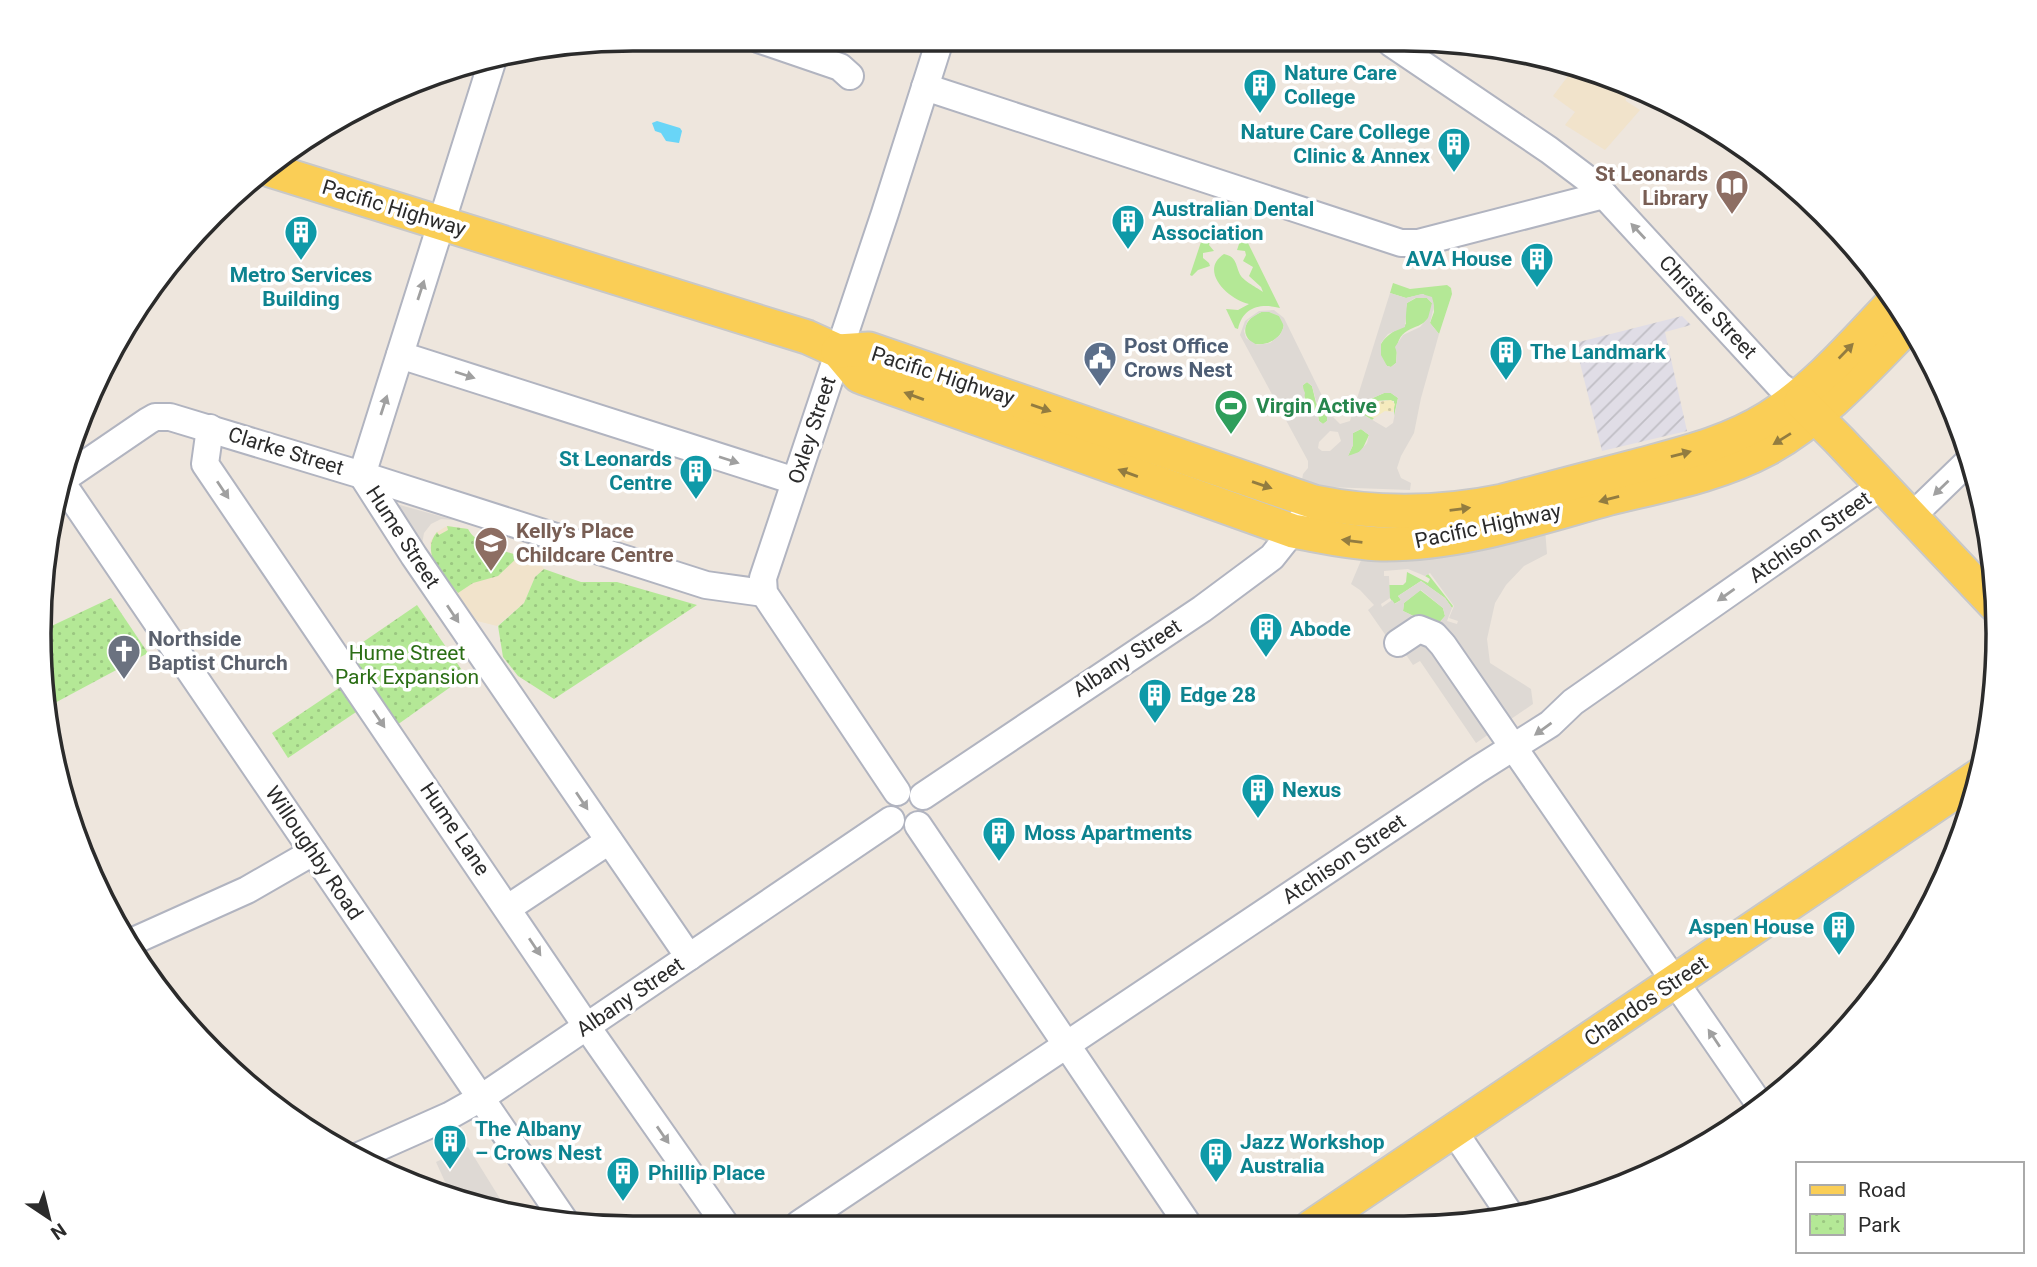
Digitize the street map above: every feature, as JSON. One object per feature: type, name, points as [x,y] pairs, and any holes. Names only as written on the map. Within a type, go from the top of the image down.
[{"type":"main road","name":"Pacific Highway","points":[[277,172],[807,337],[838,351],[859,376],[864,378],[1293,531],[1383,544],[1438,539],[1491,530],[1726,467],[1768,448],[1806,407],[1822,376],[1887,308]]},
{"type":"main road","name":"Pacific Highway","points":[[838,351],[869,349],[1314,502],[1348,509],[1392,512],[1451,510],[1503,501],[1716,444],[1769,417],[1841,394],[1902,332]]},
{"type":"main road","name":"Christie Street","points":[[1806,407],[1985,593]]},
{"type":"main road","name":"Chandos Street","points":[[1327,1216],[1966,785]]},
{"type":"street","points":[[794,51],[840,66],[850,76]]},
{"type":"street","name":"Oxley Street","points":[[764,593],[763,578],[936,51]]},
{"type":"street","name":"Christie Street","points":[[1403,51],[1549,150],[1604,194],[1779,385],[1806,407]]},
{"type":"street","name":"Hume Street","points":[[490,69],[362,475],[414,556],[689,957]]},
{"type":"street","points":[[925,87],[1401,243],[1418,243],[1604,194]]},
{"type":"street","points":[[400,355],[795,481]]},
{"type":"street","name":"Clarke Street","points":[[74,473],[155,417],[170,417],[362,475],[697,583],[764,593]]},
{"type":"street","name":"Hume Lane","points":[[210,428],[205,464],[587,1027],[719,1216]]},
{"type":"street","points":[[1912,516],[1962,469]]},
{"type":"street","name":"Atchison Street","points":[[811,1216],[1477,770],[1514,749],[1550,724],[1573,702],[1882,486]]},
{"type":"street","name":"Willoughby Road","points":[[69,491],[558,1211]]},
{"type":"street","name":"Albany Street","points":[[910,794],[1202,609],[1272,557],[1314,502]]},
{"type":"street","points":[[764,593],[910,794],[927,811],[918,825],[904,828],[891,820],[888,805],[910,794]]},
{"type":"street","points":[[1408,636],[1433,635],[1443,645],[1755,1098]]},
{"type":"street","name":"Albany Street","points":[[368,1152],[449,1116],[481,1098],[891,820]]},
{"type":"street","points":[[918,825],[1182,1216]]},
{"type":"street","points":[[508,908],[610,841]]},
{"type":"street","points":[[138,939],[247,890],[313,852]]},
{"type":"street","points":[[1453,1130],[1505,1207]]},
{"type":"shaded area","points":[[1569,75],[1625,94],[1626,101],[1640,110],[1605,150],[1565,125],[1575,112],[1553,96]]},
{"type":"shaded area","points":[[1390,293],[1406,298],[1422,294],[1432,297],[1434,306],[1430,323],[1439,334],[1414,433],[1397,468],[1401,478],[1411,483],[1410,490],[1327,487],[1302,480],[1308,468],[1308,461],[1240,335],[1245,321],[1259,311],[1274,310],[1284,318],[1332,416],[1340,424],[1350,421]],"holes":[[[1415,298],[1427,298],[1432,303],[1428,318],[1420,327],[1403,335],[1395,347],[1396,363],[1391,367],[1387,366],[1381,355],[1381,343],[1388,334],[1405,327],[1407,303]],[[1261,312],[1269,312],[1279,316],[1284,326],[1280,335],[1270,343],[1257,345],[1246,338],[1244,331],[1248,320]],[[1307,382],[1312,386],[1318,408],[1327,417],[1323,424],[1318,416],[1309,413],[1310,403],[1304,398],[1303,388]],[[1384,393],[1391,393],[1398,398],[1393,423],[1386,428],[1364,415],[1361,409],[1366,401]],[[1361,429],[1369,435],[1367,443],[1359,452],[1348,456],[1353,445],[1353,433]],[[1330,431],[1338,432],[1341,441],[1330,451],[1318,448],[1319,442]]]},
{"type":"shaded area","points":[[1682,316],[1691,325],[1665,332],[1687,431],[1602,451],[1575,343]]},
{"type":"shaded area","points":[[389,502],[454,520],[441,519],[431,524],[424,533],[422,544]]},
{"type":"shaded area","name":"Kelly’s Place Childcare Centre","points":[[447,526],[468,529],[471,536],[479,542],[541,564],[544,569],[535,577],[524,603],[497,626],[477,621],[432,559],[430,542],[437,532]]},
{"type":"shaded area","points":[[1545,529],[1547,554],[1524,566],[1506,585],[1495,603],[1487,639],[1490,663],[1531,689],[1533,704],[1476,743],[1420,661],[1413,665],[1396,640],[1391,643],[1368,610],[1374,605],[1351,584],[1365,551]],"holes":[[[1408,569],[1425,576],[1430,573],[1454,606],[1449,618],[1458,621],[1457,624],[1447,621],[1452,608],[1445,598],[1421,581],[1398,596],[1401,600],[1395,604],[1392,600],[1382,607],[1381,604],[1390,598],[1389,576],[1384,576],[1384,571]],[[1421,590],[1443,608],[1445,616],[1439,623],[1428,623],[1403,611],[1404,603]]]},
{"type":"shaded area","points":[[468,1147],[501,1200],[447,1185],[436,1162]]},
{"type":"green space","points":[[1210,224],[1250,237],[1248,243],[1280,308],[1253,308],[1244,316],[1238,329],[1235,328],[1226,309],[1238,310],[1249,304],[1233,297],[1219,284],[1214,268],[1217,261],[1224,254],[1232,257],[1243,278],[1263,292],[1249,276],[1253,267],[1243,261],[1245,251],[1237,250],[1240,241],[1231,239],[1222,232],[1208,230]]},
{"type":"green space","points":[[1204,233],[1211,236],[1209,245],[1214,251],[1203,253],[1203,258],[1210,266],[1198,270],[1192,276],[1190,275]]},
{"type":"green space","points":[[1393,283],[1410,289],[1447,285],[1451,288],[1452,294],[1439,334],[1430,323],[1434,312],[1433,301],[1423,294],[1406,298],[1390,293]]},
{"type":"green space","points":[[1416,298],[1427,298],[1432,303],[1431,312],[1424,323],[1403,334],[1397,345],[1396,363],[1391,367],[1387,366],[1382,359],[1380,346],[1388,336],[1406,324],[1407,303]]},
{"type":"green space","points":[[1264,311],[1275,313],[1281,318],[1284,324],[1282,330],[1272,341],[1253,344],[1246,334],[1246,324],[1253,316]]},
{"type":"green space","points":[[1307,382],[1312,386],[1316,403],[1327,417],[1323,424],[1318,416],[1309,413],[1303,389]]},
{"type":"green space","points":[[1384,393],[1391,393],[1398,398],[1394,416],[1394,401],[1385,400],[1373,403],[1368,409],[1366,413],[1374,418],[1372,420],[1364,415],[1362,407],[1366,401]]},
{"type":"green space","points":[[1361,429],[1369,435],[1362,450],[1348,456],[1353,445],[1353,433]]},
{"type":"green space","points":[[447,526],[468,529],[483,543],[519,556],[498,576],[473,583],[458,593],[432,556],[432,540],[437,532],[439,535],[448,530]]},
{"type":"green space","points":[[544,569],[581,582],[617,582],[697,605],[554,699],[518,676],[503,657],[498,626],[524,603],[535,577]]},
{"type":"green space","points":[[1407,572],[1428,583],[1430,579],[1425,576],[1428,574],[1453,606],[1452,608],[1445,598],[1421,581],[1398,596],[1401,600],[1394,604],[1388,595],[1388,585],[1403,585]]},
{"type":"green space","points":[[1420,590],[1443,608],[1445,616],[1439,623],[1428,623],[1403,611],[1404,603]]},
{"type":"green space","points":[[111,598],[148,653],[55,703],[51,626]]},
{"type":"green space","name":"Hume Street Park Expansion","points":[[417,605],[466,676],[397,725],[347,653]]},
{"type":"green space","name":"Hume Street Park Expansion","points":[[345,684],[362,708],[288,758],[272,733]]},
{"type":"sand","points":[[1391,400],[1395,404],[1393,412],[1385,411],[1374,418],[1368,416],[1367,410],[1372,403]]},
{"type":"water","points":[[657,121],[680,128],[682,131],[679,143],[666,141],[661,133],[655,131],[652,123]]},
{"type":"place","name":"Nature Care College","points":[[1260,115]]},
{"type":"place","name":"Nature Care College Clinic & Annex","points":[[1454,174]]},
{"type":"place","name":"St Leonards Library","points":[[1732,216]]},
{"type":"place","name":"Australian Dental Association","points":[[1128,251]]},
{"type":"place","name":"Metro Services Building","points":[[301,262]]},
{"type":"place","name":"AVA House","points":[[1537,289]]},
{"type":"place","name":"The Landmark","points":[[1506,382]]},
{"type":"place","name":"Post Office Crows Nest","points":[[1100,388]]},
{"type":"place","name":"Virgin Active","points":[[1231,436]]},
{"type":"place","name":"St Leonards Centre","points":[[696,501]]},
{"type":"place","name":"Kelly’s Place Childcare Centre","points":[[491,573]]},
{"type":"place","name":"Abode","points":[[1266,659]]},
{"type":"place","name":"Northside Baptist Church","points":[[124,681]]},
{"type":"place","name":"Edge 28","points":[[1155,725]]},
{"type":"place","name":"Nexus","points":[[1258,820]]},
{"type":"place","name":"Moss Apartments","points":[[999,863]]},
{"type":"place","name":"Aspen House","points":[[1839,957]]},
{"type":"place","name":"The Albany – Crows Nest","points":[[450,1171]]},
{"type":"place","name":"Jazz Workshop Australia","points":[[1216,1184]]},
{"type":"place","name":"Phillip Place","points":[[623,1203]]}]
